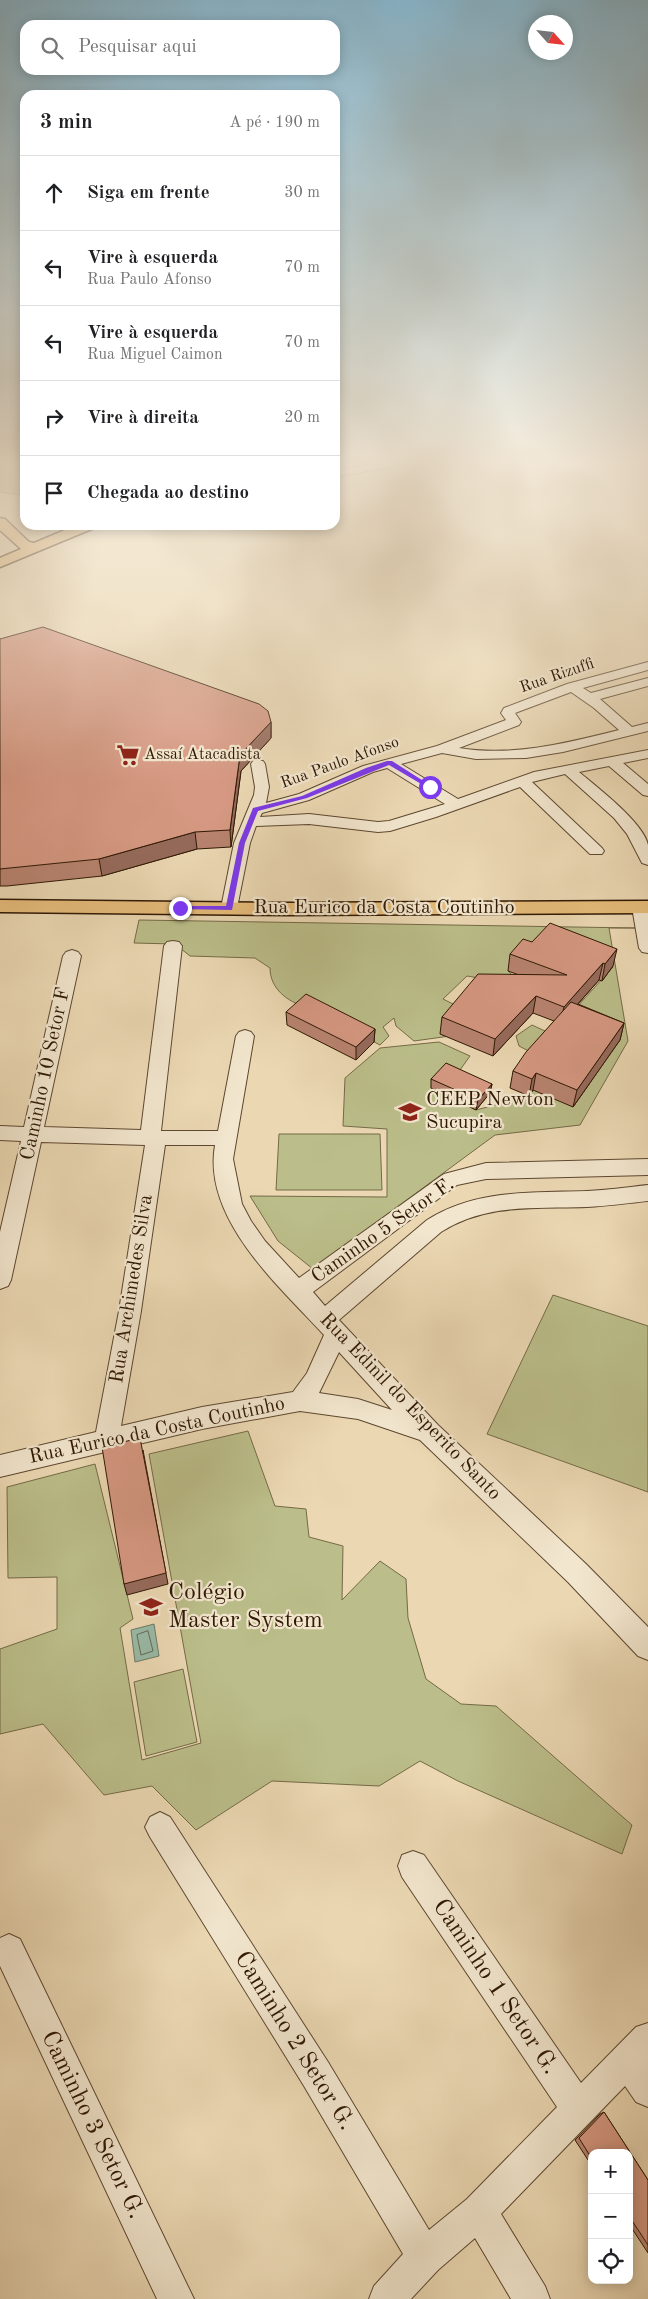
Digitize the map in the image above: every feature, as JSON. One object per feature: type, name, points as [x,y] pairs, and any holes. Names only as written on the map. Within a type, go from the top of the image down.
[{"type":"main road","name":"Rua Eurico da Costa Coutinho","points":[[0,906],[229,908],[644,907]]},
{"type":"street","name":"Rua Rizuffi","points":[[442,749],[512,723],[515,721],[508,714],[509,711],[572,687],[648,666]]},
{"type":"street","points":[[589,698],[648,682]]},
{"type":"street","points":[[572,687],[589,698],[630,732]]},
{"type":"street","name":"Rua Paulo Afonso","points":[[253,816],[304,797],[368,769],[442,749],[476,755],[526,754],[563,748],[648,728]]},
{"type":"street","points":[[526,754],[538,775]]},
{"type":"street","points":[[253,816],[309,819],[378,827],[390,826],[457,805],[538,775],[648,754]]},
{"type":"street","points":[[612,761],[648,792]]},
{"type":"street","points":[[390,763],[457,805]]},
{"type":"street","points":[[229,908],[242,843],[262,787],[258,764]]},
{"type":"street","points":[[568,768],[619,815],[634,832],[648,860]]},
{"type":"street","points":[[521,780],[596,851]]},
{"type":"street","points":[[644,907],[648,948]]},
{"type":"street","name":"Rua Archimedes Silva","points":[[107,1439],[130,1311],[153,1138],[173,946]]},
{"type":"street","name":"Caminho 10 Setor F","points":[[0,1280],[72,956]]},
{"type":"street","name":"Rua Edinil do Esperito Santo","points":[[245,1036],[223,1159],[232,1204],[243,1226],[257,1247],[430,1433],[577,1574],[648,1646]]},
{"type":"street","points":[[0,1133],[153,1138],[226,1138]]},
{"type":"street","name":"Caminho 5 Setor F.","points":[[298,1291],[451,1179],[486,1171],[648,1167]]},
{"type":"street","points":[[300,1401],[316,1379],[330,1326],[444,1218],[475,1206],[512,1202],[589,1199],[648,1193]]},
{"type":"street","name":"Rua Eurico da Costa Coutinho","points":[[0,1466],[107,1439],[202,1418],[300,1401],[358,1409],[430,1433]]},
{"type":"street","name":"Caminho 2 Setor G.","points":[[160,1827],[316,2074],[425,2257]]},
{"type":"street","name":"Caminho 1 Setor G.","points":[[413,1866],[578,2108]]},
{"type":"street","name":"Caminho 3 Setor G.","points":[[9,1950],[176,2299]]},
{"type":"street","points":[[387,2299],[425,2257],[479,2211],[638,2049]]},
{"type":"street","points":[[638,2049],[648,2090]]},
{"type":"street","points":[[479,2211],[532,2299]]},
{"type":"green space","points":[[139,920],[636,928],[609,928],[628,1041],[580,1125],[495,1135],[313,1269],[278,1241],[250,1196],[387,1197],[387,1129],[343,1126],[345,1078],[380,1048],[439,1042],[470,1056],[455,1077],[431,1088],[476,1110],[529,1096],[545,1074],[573,1107],[590,1083],[519,1046],[516,1036],[532,1025],[571,1043],[575,1009],[613,967],[508,970],[536,1008],[503,982],[467,976],[443,999],[465,1010],[450,1036],[414,1041],[396,1026],[394,1018],[383,1027],[389,1036],[380,1045],[293,1002],[281,994],[273,982],[270,968],[255,958],[190,956],[175,944],[134,943]]},
{"type":"green space","points":[[279,1134],[380,1134],[382,1190],[276,1190]]},
{"type":"green space","points":[[553,1295],[648,1326],[648,1492],[487,1434]]},
{"type":"green space","points":[[248,1431],[275,1506],[306,1509],[309,1537],[343,1546],[342,1600],[380,1561],[406,1579],[408,1618],[426,1679],[461,1704],[496,1706],[632,1825],[622,1854],[458,1781],[420,1761],[379,1786],[272,1781],[196,1830],[152,1786],[104,1795],[43,1724],[0,1734],[0,1649],[57,1629],[57,1577],[8,1578],[7,1487],[95,1464],[133,1619],[120,1628],[142,1760],[201,1743],[149,1454]]},
{"type":"green space","points":[[183,1669],[197,1742],[146,1756],[134,1682]]},
{"type":"water","points":[[154,1624],[159,1656],[135,1662],[131,1630]]},
{"type":"building","name":"Assaí Atacadista","points":[[43,627],[259,704],[268,711],[271,722],[240,755],[230,830],[195,832],[99,859],[0,869],[0,639]]},
{"type":"building","points":[[550,923],[617,949],[564,1007],[536,996],[495,1039],[442,1017],[478,974],[567,975],[510,954],[523,939],[532,942]]},
{"type":"building","points":[[306,994],[375,1029],[356,1047],[286,1012]]},
{"type":"building","points":[[571,1002],[624,1023],[577,1090],[536,1073],[532,1079],[513,1071],[526,1052]]},
{"type":"building","points":[[446,1063],[492,1084],[478,1100],[431,1079]]},
{"type":"building","points":[[140,1438],[166,1573],[124,1584],[102,1447]]},
{"type":"building","points":[[604,2112],[628,2149],[588,2149],[588,2153],[579,2138]]},
{"type":"building","points":[[633,2157],[648,2180],[648,2245],[633,2222]]},
{"type":"place","name":"Assaí Atacadista","points":[[128,755]]},
{"type":"place","name":"CEEP Newton Sucupira","points":[[410,1112]]},
{"type":"place","name":"Colégio Master System","points":[[151,1607]]},
{"type":"route","points":[[180,908],[229,908],[242,843],[255,810],[304,797],[368,769],[390,763],[430,787]]}]
